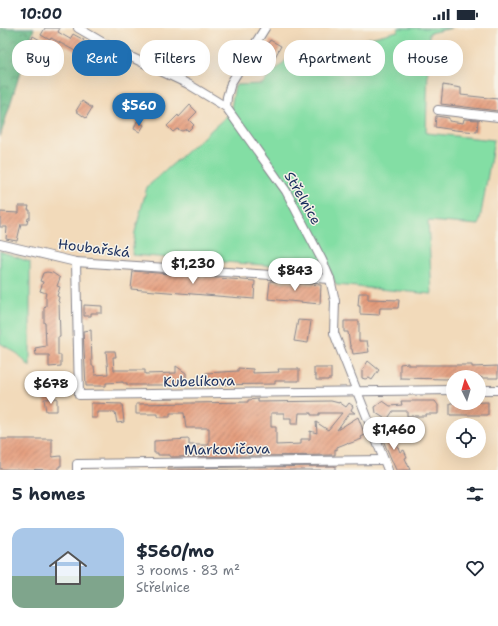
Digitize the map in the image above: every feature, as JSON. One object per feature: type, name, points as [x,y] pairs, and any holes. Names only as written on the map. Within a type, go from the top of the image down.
[{"type":"street","name":"Střelnice","points":[[78,28],[114,49],[188,84],[226,107],[286,191],[306,227],[330,279],[335,309],[334,333],[388,470]]},
{"type":"street","points":[[226,107],[231,83],[265,28]]},
{"type":"street","points":[[438,110],[498,118]]},
{"type":"street","name":"Houbařská","points":[[0,244],[76,262],[330,279]]},
{"type":"street","name":"Kubelíkova","points":[[76,262],[79,395],[446,390]]},
{"type":"street","points":[[486,390],[498,390]]},
{"type":"street","name":"Markovičova","points":[[77,470],[77,464],[383,460]]},
{"type":"green space","points":[[0,28],[34,28],[30,40],[12,40],[12,76],[19,76],[0,137]]},
{"type":"green space","points":[[398,28],[452,28],[429,33],[429,40],[393,40],[393,76],[428,76],[426,133],[494,140],[479,225],[428,221],[432,294],[336,285],[330,270],[132,255],[135,232],[147,187],[228,115],[231,108],[235,85],[262,84],[270,76],[276,76],[276,70],[284,62],[284,76],[385,76],[385,40],[361,40],[398,31]]},
{"type":"green space","points":[[0,251],[30,262],[30,367],[18,354],[0,343]]},
{"type":"building","points":[[45,28],[60,28],[58,32],[70,39],[73,34],[84,40],[72,40],[72,49],[64,45],[64,40],[55,40],[51,38],[50,40],[41,35]]},
{"type":"building","points":[[33,36],[40,40],[32,40]]},
{"type":"building","points":[[276,43],[281,46],[276,55]]},
{"type":"building","points":[[443,85],[461,88],[461,95],[498,99],[498,111],[441,104]]},
{"type":"building","points":[[82,101],[92,108],[86,118],[76,111]]},
{"type":"building","points":[[190,105],[197,112],[189,120],[194,125],[188,131],[187,129],[182,131],[177,129],[173,132],[167,126],[178,115],[179,117]]},
{"type":"building","points":[[436,116],[449,118],[449,121],[463,123],[464,119],[478,120],[477,132],[435,127]]},
{"type":"building","points":[[137,121],[144,125],[140,132],[134,129]]},
{"type":"building","points":[[19,206],[29,206],[28,210],[30,210],[30,218],[28,218],[27,224],[21,224],[17,241],[6,239],[7,227],[0,227],[0,212],[19,213]]},
{"type":"building","points":[[133,271],[255,281],[254,299],[131,289]]},
{"type":"building","points":[[43,273],[53,273],[60,278],[57,286],[60,287],[57,296],[59,297],[60,337],[58,337],[58,355],[61,355],[61,366],[49,367],[49,355],[36,355],[35,348],[46,346],[44,308],[46,306],[46,293],[40,291],[43,282],[40,281]]},
{"type":"building","points":[[270,281],[321,285],[320,304],[268,299]]},
{"type":"building","points":[[359,293],[368,293],[368,299],[399,300],[398,308],[380,308],[379,315],[360,314],[360,306],[358,306]]},
{"type":"building","points":[[84,305],[102,306],[102,313],[91,313],[91,316],[84,316]]},
{"type":"building","points":[[298,320],[311,321],[308,343],[294,341]]},
{"type":"building","points":[[344,321],[359,321],[359,341],[367,341],[369,352],[353,354],[348,332],[344,332]]},
{"type":"building","points":[[91,330],[92,366],[94,366],[95,375],[108,374],[106,351],[115,351],[116,357],[113,357],[114,370],[145,370],[145,374],[176,373],[176,366],[186,373],[186,385],[127,385],[127,383],[123,382],[106,383],[106,386],[86,386],[83,331]]},
{"type":"building","points":[[368,361],[379,370],[372,380],[369,378],[362,378],[362,371]]},
{"type":"building","points":[[400,364],[472,365],[472,367],[498,366],[498,378],[486,378],[486,370],[446,370],[446,379],[400,378]]},
{"type":"building","points":[[238,368],[253,369],[253,373],[279,372],[278,369],[299,369],[299,381],[275,381],[275,384],[202,385],[202,378],[206,378],[206,373],[238,371]]},
{"type":"building","points":[[314,368],[331,368],[331,379],[316,380]]},
{"type":"building","points":[[57,398],[57,411],[46,411],[44,399]]},
{"type":"building","points":[[258,399],[258,402],[331,401],[339,402],[346,407],[349,403],[353,406],[351,410],[355,413],[349,413],[337,430],[358,417],[365,435],[361,437],[362,439],[337,447],[337,450],[335,449],[335,455],[170,457],[170,455],[158,455],[158,453],[154,453],[154,441],[189,439],[189,445],[209,445],[209,428],[186,428],[184,413],[170,413],[170,417],[158,417],[158,414],[136,414],[136,404],[248,402],[248,400]],"holes":[[[271,413],[284,413],[284,418],[291,418],[291,424],[298,424],[299,413],[311,413],[311,415],[319,415],[319,413],[342,413],[328,430],[316,422],[317,433],[310,431],[310,439],[301,439],[301,444],[276,445],[276,427],[271,427]]]},
{"type":"building","points":[[383,401],[390,406],[402,405],[401,401],[435,401],[438,405],[438,414],[426,414],[426,416],[407,416],[407,411],[393,411],[387,420],[376,413],[375,407]]},
{"type":"building","points":[[486,402],[488,402],[488,415],[450,415],[450,410],[486,410]]},
{"type":"building","points":[[91,403],[122,404],[124,422],[117,423],[115,412],[97,412],[97,418],[91,418]]},
{"type":"building","points":[[389,427],[400,452],[404,450],[407,457],[405,458],[410,470],[396,470],[379,431]]},
{"type":"building","points":[[0,439],[52,439],[52,457],[61,456],[61,466],[59,466],[59,470],[0,469]]},
{"type":"building","points":[[335,466],[335,470],[168,470],[168,468]]}]
